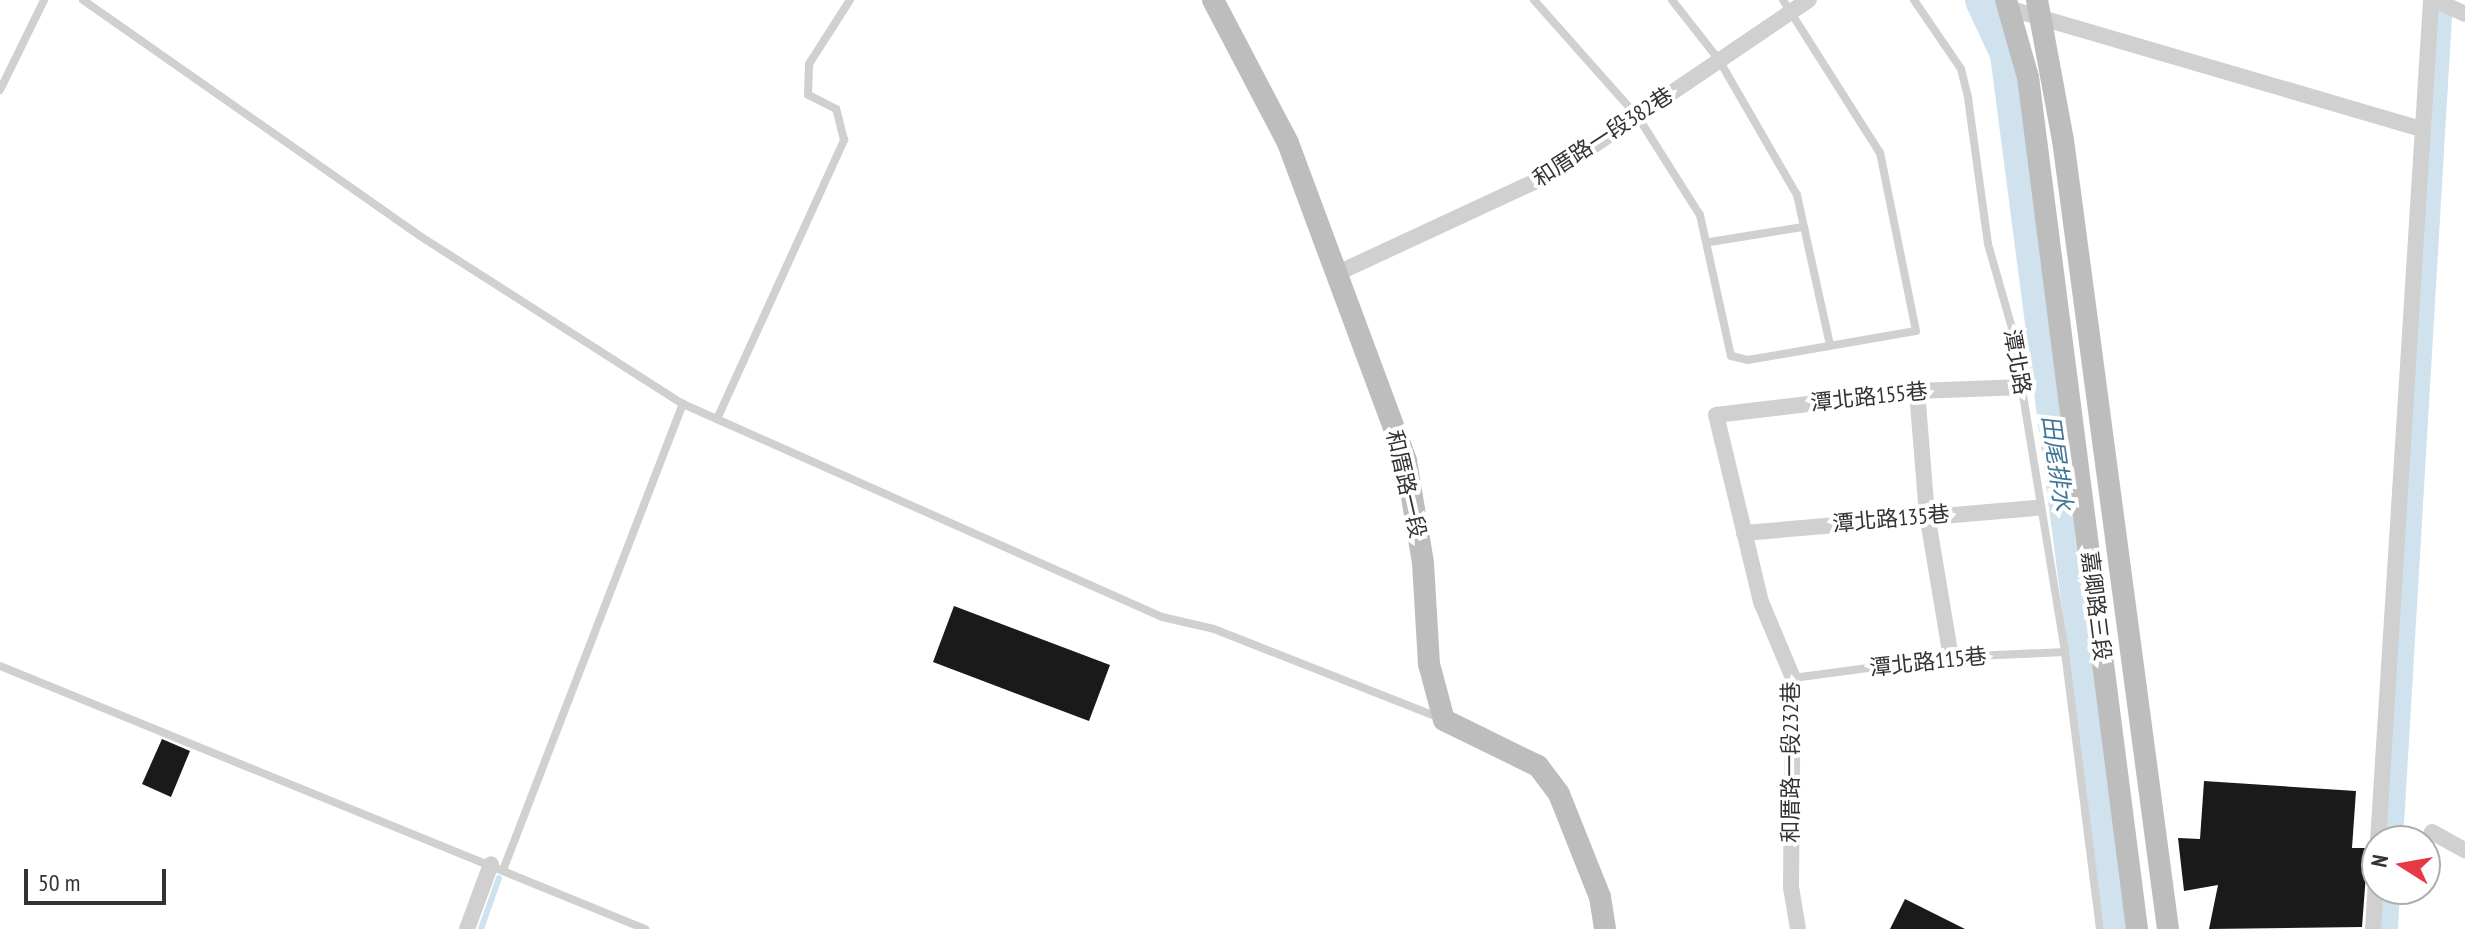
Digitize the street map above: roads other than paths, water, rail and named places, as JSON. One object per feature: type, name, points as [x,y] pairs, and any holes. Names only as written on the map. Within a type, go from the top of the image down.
[{"type":"street","name":"和厝路一段","points":[[1213,0],[1288,143],[1340,272],[1406,461],[1423,563],[1429,664],[1444,720]]},
{"type":"street","name":"和厝路一段382巷","points":[[1340,272],[1553,173],[1719,60],[1787,6],[1809,0]]},
{"type":"street","points":[[2379,825],[2421,129],[2432,0],[2465,14]]},
{"type":"street","points":[[2009,5],[2040,7],[2421,129]]},
{"type":"street","name":"嘉卿路三段","points":[[2009,5],[2028,77],[2137,929]]},
{"type":"street","name":"嘉卿路三段","points":[[2040,7],[2168,929]]},
{"type":"street","name":"潭北路155巷","points":[[1716,415],[1917,391],[2023,387]]},
{"type":"street","points":[[1917,391],[1927,514],[1951,657]]},
{"type":"street","name":"和厝路一段232巷","points":[[1716,415],[1761,602],[1793,678],[1791,887],[1798,929]]},
{"type":"street","name":"潭北路135巷","points":[[1744,533],[1927,514],[2037,508]]},
{"type":"street","points":[[1444,720],[1538,766],[1559,794],[1600,897],[1605,929]]},
{"type":"street","points":[[2441,837],[2465,850]]},
{"type":"street","points":[[467,929],[497,867]]},
{"type":"street","points":[[2373,929],[2374,905]]},
{"type":"lane","points":[[83,0],[420,236],[683,404],[1162,617],[1214,629],[1444,720]]},
{"type":"lane","points":[[717,419],[844,140],[836,109],[808,95],[809,64],[850,0]]},
{"type":"lane","points":[[1534,0],[1638,117],[1710,242],[1731,356],[1748,360],[1916,331],[1880,153],[1787,6]]},
{"type":"lane","points":[[1672,0],[1719,60],[1797,195],[1830,345]]},
{"type":"lane","name":"潭北路","points":[[1914,0],[1961,69],[1988,244],[2023,387],[2037,508],[2065,652],[2100,929]]},
{"type":"lane","points":[[0,90],[42,1]]},
{"type":"lane","points":[[1710,242],[1803,227]]},
{"type":"lane","points":[[497,867],[683,404]]},
{"type":"lane","name":"潭北路115巷","points":[[1793,678],[1951,657],[2065,652]]},
{"type":"lane","points":[[0,666],[645,929]]},
{"type":"waterway","name":"田尾排水","points":[[1982,0],[2007,54],[2121,929]]},
{"type":"waterway","points":[[2394,825],[2443,0]]},
{"type":"waterway","points":[[481,929],[499,878]]},
{"type":"waterway","points":[[2388,929],[2389,905]]}]
